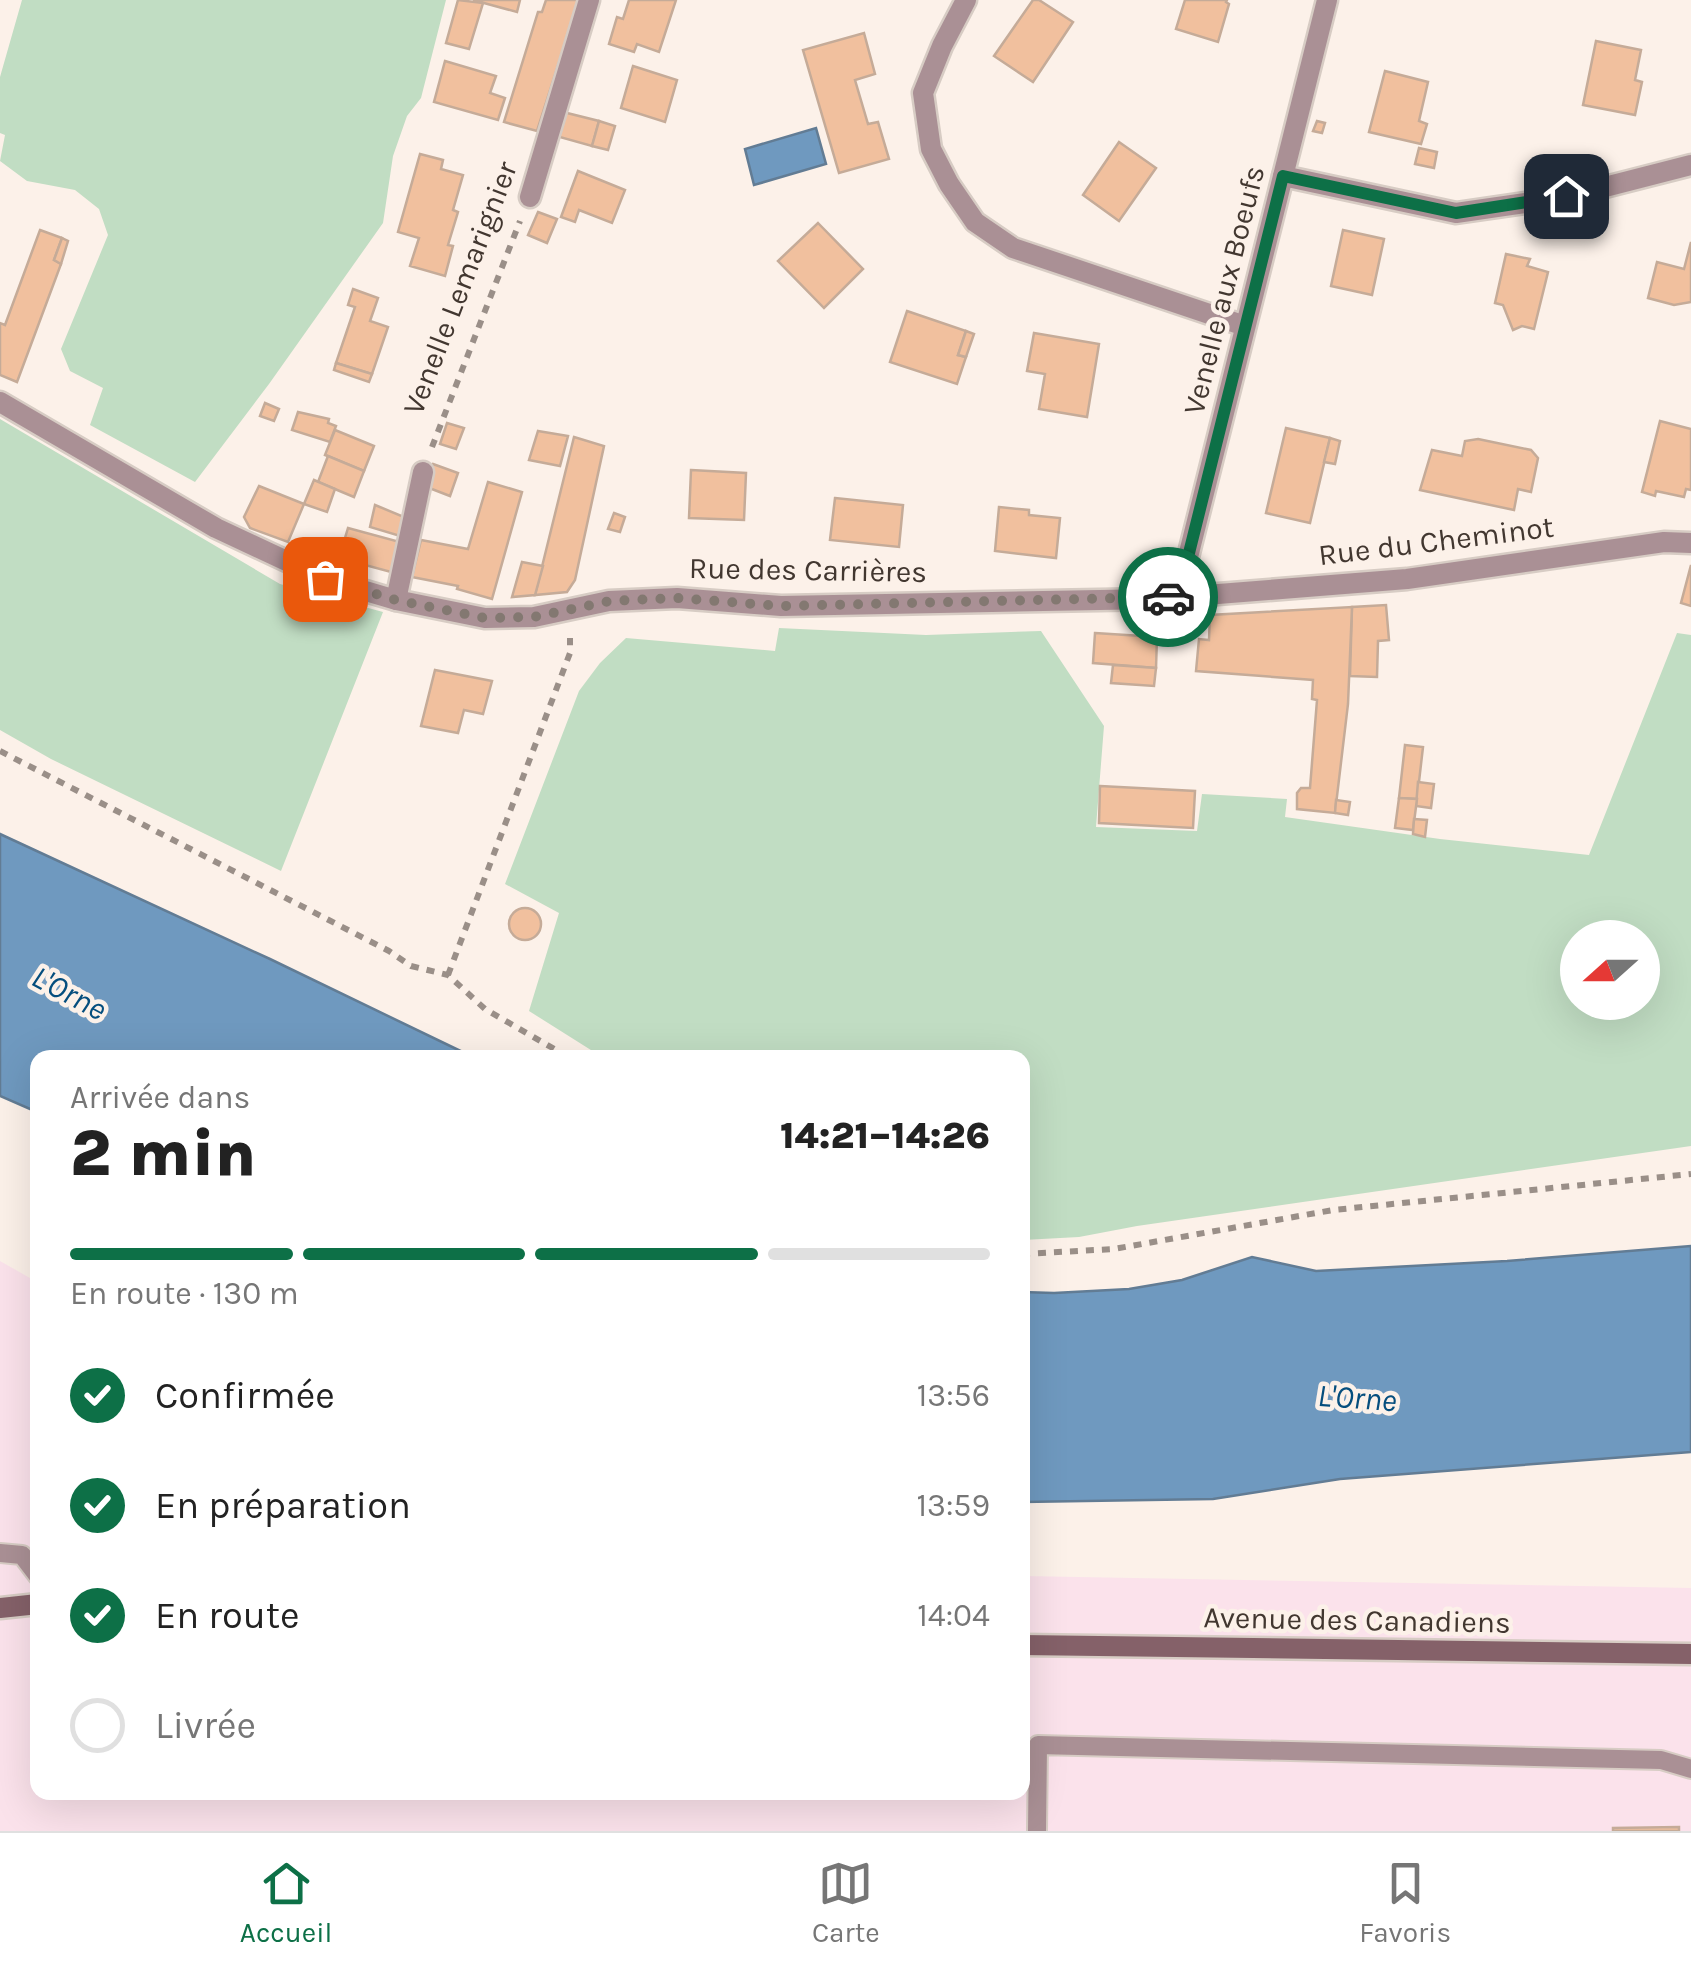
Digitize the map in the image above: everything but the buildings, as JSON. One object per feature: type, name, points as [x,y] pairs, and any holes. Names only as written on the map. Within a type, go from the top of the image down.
[{"type":"street","name":"Venelle Lemarignier","points":[[530,197],[589,0]]},
{"type":"street","points":[[966,0],[942,46],[924,94],[932,149],[949,184],[975,222],[1013,248],[1245,326]]},
{"type":"street","name":"Venelle aux Boeufs","points":[[1187,595],[1187,561],[1326,0]]},
{"type":"street","points":[[1283,176],[1456,213],[1566,196],[1691,166]]},
{"type":"street","name":"Rue des Carrières","points":[[0,402],[216,528],[325,579],[396,600],[485,618],[534,617],[610,601],[677,598],[781,606],[1187,595]]},
{"type":"street","points":[[396,600],[423,472]]},
{"type":"street","name":"Rue du Cheminot","points":[[1187,595],[1407,579],[1664,542],[1691,543]]},
{"type":"street","points":[[0,1608],[30,1605]]},
{"type":"street","name":"Avenue des Canadiens","points":[[1030,1646],[1691,1654]]},
{"type":"lane","points":[[0,1554],[22,1555],[30,1566]]},
{"type":"lane","points":[[1037,1831],[1038,1745],[1661,1760],[1691,1769]]},
{"type":"path","name":"Venelle Lemarignier","points":[[423,472],[530,197]]},
{"type":"path","points":[[448,974],[570,652],[571,611]]},
{"type":"path","points":[[0,751],[411,966],[448,974],[485,1010],[556,1050]]},
{"type":"path","points":[[1030,1254],[1114,1249],[1333,1210],[1691,1174]]},
{"type":"shaded area","points":[[0,1261],[30,1278],[30,1800],[1030,1800],[1030,1576],[1691,1588],[1691,1831],[0,1831]]},
{"type":"green space","points":[[22,0],[446,0],[421,98],[407,116],[393,156],[383,223],[195,482],[90,425],[103,388],[70,371],[61,349],[108,235],[99,209],[75,190],[27,181],[0,161],[5,135],[0,133],[0,77]]},
{"type":"green space","points":[[0,419],[280,584],[383,612],[281,871],[51,759],[0,730]]},
{"type":"green space","points":[[779,628],[926,635],[1041,631],[1104,726],[1096,827],[1197,831],[1202,794],[1287,799],[1285,817],[1589,855],[1677,633],[1691,635],[1691,1146],[1079,1237],[1030,1240],[1030,1050],[591,1050],[529,1011],[559,913],[505,884],[579,691],[626,638],[775,651]]},
{"type":"water","points":[[816,128],[826,164],[754,185],[745,149]]},
{"type":"water","name":"L'Orne","points":[[0,834],[458,1050],[30,1050],[30,1109],[0,1096]]},
{"type":"water","name":"L'Orne","points":[[1691,1246],[1691,1452],[1340,1479],[1213,1499],[1030,1502],[1030,1292],[1129,1289],[1182,1280],[1252,1257],[1316,1271]]},
{"type":"way so far","points":[[325,579],[396,600],[485,618],[534,617],[610,601],[677,598],[781,606],[1168,597]]},
{"type":"route","points":[[1168,597],[1187,595],[1187,561],[1283,176],[1456,213],[1566,196]]}]
